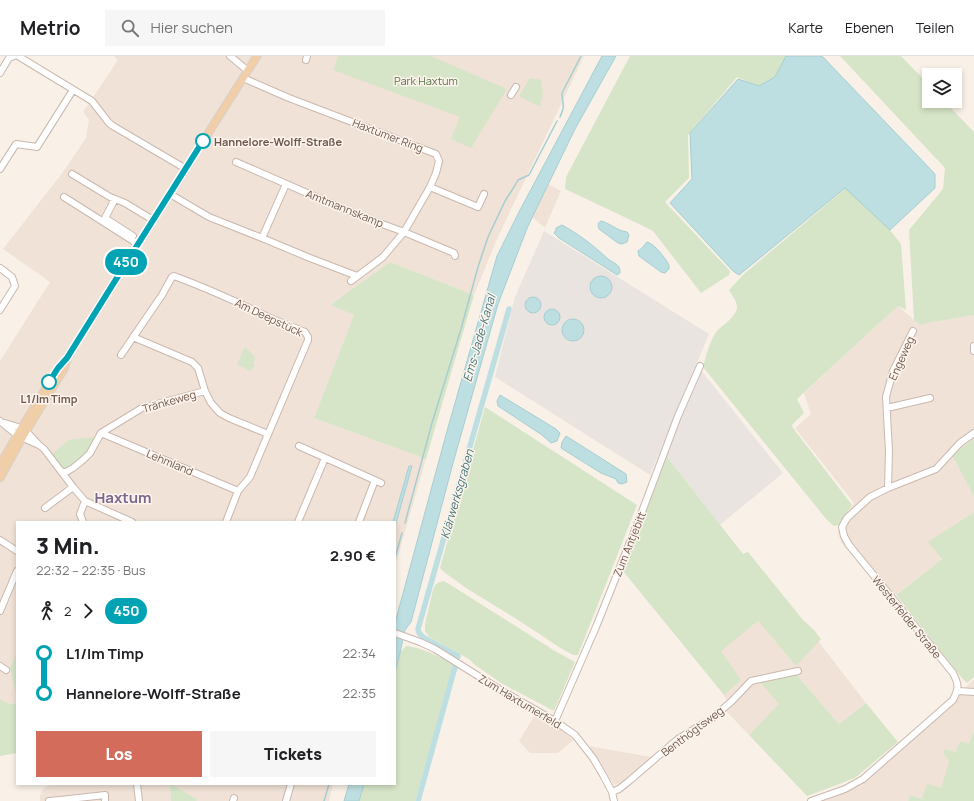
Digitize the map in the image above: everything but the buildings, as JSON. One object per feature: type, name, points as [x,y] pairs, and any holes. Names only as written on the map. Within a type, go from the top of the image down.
[{"type":"main road","points":[[0,465],[24,430],[58,368],[67,358],[257,56]]},
{"type":"main road","points":[[0,478],[19,436]]},
{"type":"street","points":[[0,73],[9,58],[14,56]]},
{"type":"street","points":[[18,56],[92,102],[109,123],[186,169]]},
{"type":"street","points":[[230,56],[248,71]]},
{"type":"street","name":"Haxtumer Ring","points":[[243,78],[289,98],[436,154],[439,161],[436,173],[430,187],[404,232],[383,257],[351,281]]},
{"type":"street","points":[[511,95],[516,87]]},
{"type":"street","points":[[0,169],[16,144],[37,147],[73,90]]},
{"type":"street","name":"Amtmannskamp","points":[[236,162],[355,214],[404,232],[454,253],[455,256]]},
{"type":"street","points":[[72,174],[153,220]]},
{"type":"street","points":[[262,238],[286,184]]},
{"type":"street","points":[[430,187],[478,207],[484,194]]},
{"type":"street","points":[[170,194],[209,217],[357,276]]},
{"type":"street","points":[[64,197],[138,244]]},
{"type":"street","points":[[115,199],[105,218],[133,236]]},
{"type":"street","points":[[0,268],[12,277],[15,286],[0,310]]},
{"type":"street","name":"Am Deepstück","points":[[121,355],[174,276],[305,332],[308,340],[250,477],[238,491],[226,521]]},
{"type":"street","name":"Engeweg","points":[[888,488],[889,451],[886,397],[893,371],[913,331]]},
{"type":"street","points":[[133,337],[192,362],[198,368],[211,404],[230,418],[268,434]]},
{"type":"street","points":[[974,346],[974,351]]},
{"type":"street","name":"Zum Antjebitt","points":[[555,720],[596,627],[678,416],[700,366]]},
{"type":"street","name":"Tränkeweg","points":[[62,472],[66,472],[73,468],[90,453],[101,433],[142,408],[206,391]]},
{"type":"street","points":[[887,408],[930,398]]},
{"type":"street","points":[[0,421],[24,430],[44,449],[85,501],[130,521]]},
{"type":"street","points":[[0,421],[19,436],[39,445]]},
{"type":"street","name":"Westerfelder Straße","points":[[958,691],[958,683],[953,673],[849,545],[844,536],[842,527],[848,518],[870,497],[888,488],[936,469],[960,443],[974,432]]},
{"type":"street","name":"Lehmland","points":[[101,433],[238,491]]},
{"type":"street","points":[[299,446],[378,481],[359,521]]},
{"type":"street","points":[[298,521],[325,458]]},
{"type":"street","points":[[45,508],[73,487]]},
{"type":"street","points":[[83,521],[80,514],[85,501]]},
{"type":"street","points":[[0,540],[16,550]]},
{"type":"street","points":[[0,611],[16,573]]},
{"type":"street","name":"Zum Haxtumerfeld","points":[[396,633],[435,649],[499,689],[555,720],[575,735],[603,775],[612,792],[614,801]]},
{"type":"street","name":"Benthögtsweg","points":[[612,792],[628,782],[678,739],[711,719],[751,681],[798,671]]},
{"type":"street","points":[[811,801],[845,789],[862,779],[953,700],[958,691],[974,692]]},
{"type":"street","points":[[137,785],[139,801]]},
{"type":"street","points":[[286,801],[292,785]]},
{"type":"street","points":[[49,801],[105,795],[105,801]]},
{"type":"shaded area","points":[[115,56],[584,56],[497,239],[474,295],[390,262],[330,305],[354,315],[314,418],[426,459],[396,563],[396,521],[16,521],[16,654],[10,668],[16,695],[16,704],[7,703],[0,699],[0,361],[50,282],[3,249],[63,172],[86,138],[89,120],[83,112],[118,60]]},
{"type":"shaded area","points":[[548,184],[561,191],[545,228],[532,217]]},
{"type":"shaded area","points":[[544,231],[709,334],[650,475],[495,377],[515,297]]},
{"type":"shaded area","points":[[898,306],[920,325],[974,315],[974,439],[952,455],[974,497],[974,512],[929,542],[941,560],[889,600],[841,542],[838,533],[839,525],[854,503],[795,428],[811,414],[804,393]]},
{"type":"shaded area","points":[[700,369],[783,473],[720,525],[667,457]]},
{"type":"shaded area","points":[[758,621],[796,666],[818,641],[866,703],[839,724],[796,674],[761,682],[780,704],[749,735],[725,710],[727,700],[724,695],[741,680],[720,651]]},
{"type":"shaded area","points":[[974,679],[974,731],[968,744],[956,752],[945,749],[949,761],[941,788],[922,799],[910,795],[908,801],[822,801],[847,790],[957,698]]},
{"type":"shaded area","points":[[536,713],[555,724],[573,740],[558,753],[530,753],[519,741]]},
{"type":"shaded area","points":[[589,746],[651,757],[623,782],[614,785]]},
{"type":"shaded area","points":[[50,785],[333,785],[329,801],[40,801],[42,790]]},
{"type":"green space","name":"Park Haxtum","points":[[338,56],[431,56],[507,89],[471,148],[451,139],[460,117],[333,70]]},
{"type":"green space","points":[[630,56],[786,56],[775,77],[758,86],[737,77],[688,135],[689,178],[665,202],[730,271],[729,275],[701,293],[653,231],[565,189],[566,177]]},
{"type":"green space","points":[[840,56],[901,56],[922,78],[922,108],[951,108],[974,132],[974,315],[920,325],[914,320],[909,230],[943,189],[945,168]]},
{"type":"green space","points":[[530,78],[541,80],[543,94],[540,107],[519,96]]},
{"type":"green space","points":[[846,188],[890,230],[901,244],[906,310],[898,306],[797,399],[804,413],[792,425],[793,428],[852,505],[839,525],[834,526],[827,520],[703,367],[712,339],[717,331],[735,314],[737,307],[736,303],[729,290],[744,274]]},
{"type":"green space","points":[[390,262],[474,295],[426,459],[314,418],[354,315],[330,305]]},
{"type":"green space","points":[[245,347],[255,357],[253,363],[255,366],[250,371],[237,364]]},
{"type":"green space","points":[[485,407],[637,505],[578,655],[573,655],[562,649],[466,588],[440,568]]},
{"type":"green space","points":[[95,437],[78,461],[64,469],[52,454],[69,440]]},
{"type":"green space","points":[[974,439],[974,497],[952,455]]},
{"type":"green space","points":[[667,457],[743,554],[748,552],[803,620],[821,639],[796,666],[758,621],[721,651],[741,680],[724,695],[623,571]]},
{"type":"green space","points":[[974,512],[974,677],[967,683],[896,595],[942,560],[928,542]]},
{"type":"green space","points":[[444,581],[575,662],[554,711],[501,683],[470,660],[429,637],[425,631],[425,624],[433,590],[437,584]]},
{"type":"green space","points":[[406,646],[424,650],[453,664],[453,668],[415,801],[359,801],[364,785],[396,785],[396,668],[400,653]]},
{"type":"green space","points":[[16,654],[16,695],[10,668]]},
{"type":"green space","points":[[796,674],[839,724],[866,703],[898,742],[856,777],[807,796],[749,735],[779,704],[760,682]]},
{"type":"green space","points":[[0,699],[7,703],[16,704],[16,753],[0,756]]},
{"type":"green space","points":[[974,731],[974,801],[908,801],[910,795],[922,799],[927,784],[941,788],[949,761],[943,752],[945,749],[956,752],[960,741],[968,744]]},
{"type":"green space","points":[[170,785],[197,799],[196,801],[171,801]]},
{"type":"water","name":"Ems-Jade-Kanal","points":[[602,56],[616,56],[575,129],[528,226],[498,304],[453,463],[411,622],[405,630],[396,668],[396,619],[447,431],[497,256]]},
{"type":"water","points":[[786,56],[822,56],[935,174],[935,188],[890,230],[845,188],[739,275],[733,271],[670,203],[692,179],[690,133],[738,79],[759,86],[775,77]]},
{"type":"water","points":[[601,221],[627,232],[629,235],[627,242],[622,244],[618,243],[599,229],[598,224]]},
{"type":"water","points":[[562,225],[586,240],[608,259],[617,264],[620,273],[617,275],[559,238],[554,233],[556,228]]},
{"type":"water","points":[[647,242],[656,248],[669,265],[669,269],[665,273],[661,272],[639,256],[638,251]]},
{"type":"water","points":[[601,276],[609,279],[612,287],[609,295],[601,298],[593,295],[590,287],[593,279]]},
{"type":"water","points":[[530,297],[536,297],[541,302],[539,311],[536,313],[530,313],[525,308],[525,302]]},
{"type":"water","points":[[549,309],[555,309],[560,314],[558,323],[555,325],[549,325],[544,320],[544,314]]},
{"type":"water","points":[[573,319],[581,322],[584,330],[581,338],[573,341],[565,338],[562,330],[565,322]]},
{"type":"water","points":[[500,395],[556,429],[560,433],[557,441],[551,443],[542,435],[498,406],[497,401]]},
{"type":"water","points":[[566,436],[626,474],[627,482],[622,484],[618,483],[616,479],[601,473],[561,448],[562,442]]},
{"type":"water","points":[[409,466],[412,466],[396,523],[396,521],[393,521]]},
{"type":"water","points":[[349,785],[364,785],[359,801],[344,801]]},
{"type":"waterway","points":[[560,117],[563,107],[562,93],[581,56]]},
{"type":"waterway","points":[[405,523],[432,423],[488,237],[505,201],[518,180],[529,175],[557,121]]},
{"type":"waterway","name":"Klärwerksgraben","points":[[457,658],[458,656],[424,638],[419,633],[418,629],[509,309]]},
{"type":"waterway","points":[[396,554],[402,533]]},
{"type":"waterway","name":"Klärwerksgraben","points":[[418,801],[455,667]]},
{"type":"waterway","points":[[324,801],[329,785]]},
{"type":"bus line","name":"450","points":[[49,382],[67,358],[203,141]]},
{"type":"place","name":"Hannelore-Wolff-Straße","points":[[203,141]]},
{"type":"place","name":"L1/Im Timp","points":[[49,382]]},
{"type":"district","name":"Haxtum","points":[[123,497]]}]
